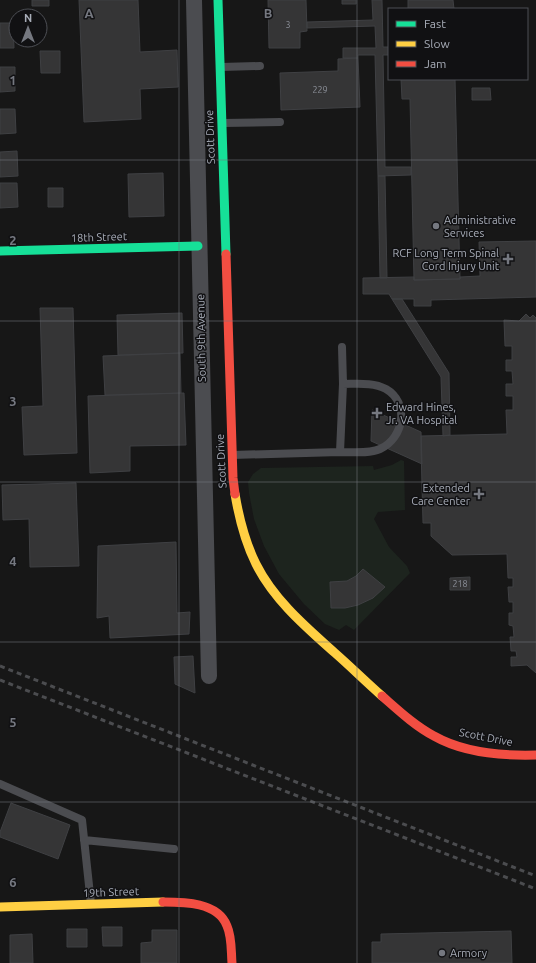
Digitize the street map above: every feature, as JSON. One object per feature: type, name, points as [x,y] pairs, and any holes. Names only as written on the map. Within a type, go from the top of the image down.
[{"type":"street","name":"South 9th Avenue","points":[[194,0],[198,246],[209,676]]},
{"type":"street","name":"Scott Drive","points":[[218,0],[232,478],[237,508],[246,542],[263,576],[299,620],[401,713],[435,736],[459,746],[493,753],[518,756],[536,755]]},
{"type":"street","name":"18th Street","points":[[0,251],[198,246]]},
{"type":"street","name":"19th Street","points":[[0,907],[176,902],[208,907],[220,914],[226,922],[230,932],[232,963]]},
{"type":"lane","points":[[220,68],[260,66]]},
{"type":"lane","points":[[222,123],[280,122]]},
{"type":"lane","points":[[340,452],[343,384],[342,347]]},
{"type":"lane","points":[[232,455],[369,452],[380,449],[398,434],[402,415],[399,403],[394,395],[385,388],[370,384],[343,384]]},
{"type":"lane","points":[[0,784],[82,820],[91,905]]},
{"type":"lane","points":[[84,840],[174,849]]},
{"type":"shaded area","points":[[401,460],[404,461],[405,510],[378,512],[374,519],[389,547],[407,566],[410,573],[354,630],[346,625],[339,630],[325,624],[304,604],[279,574],[264,546],[254,519],[248,482],[253,474],[261,468],[373,466],[374,470],[392,465]]},
{"type":"building","points":[[32,0],[49,0],[49,6],[32,6]]},
{"type":"building","points":[[79,0],[138,0],[140,52],[177,50],[178,87],[140,89],[141,119],[84,122]]},
{"type":"building","points":[[268,0],[306,0],[307,31],[300,32],[300,48],[269,48]]},
{"type":"building","points":[[342,0],[356,0],[356,4],[342,4]]},
{"type":"building","points":[[372,0],[382,0],[383,47],[388,47],[388,55],[383,55],[385,167],[411,167],[411,175],[378,176],[375,55],[358,55],[358,58],[343,58],[343,48],[376,48],[375,26],[307,28],[307,22],[373,20]]},
{"type":"building","points":[[408,0],[453,0],[454,8],[408,8]]},
{"type":"building","points":[[0,23],[8,23],[8,48],[0,48]]},
{"type":"building","points":[[40,51],[60,51],[60,73],[41,73]]},
{"type":"building","points":[[358,58],[360,107],[281,110],[280,73],[338,71],[338,59]]},
{"type":"building","points":[[0,67],[15,67],[15,91],[0,92]]},
{"type":"building","name":"Administrative Services","points":[[401,80],[455,80],[460,279],[414,280],[410,99],[402,99]]},
{"type":"building","points":[[472,88],[490,88],[491,100],[472,100]]},
{"type":"building","points":[[0,109],[15,109],[16,133],[0,134]]},
{"type":"building","points":[[17,151],[18,176],[0,177],[0,152]]},
{"type":"building","points":[[163,173],[164,216],[129,217],[128,174]]},
{"type":"building","points":[[378,176],[385,176],[387,278],[380,278]]},
{"type":"building","points":[[0,183],[17,183],[18,207],[0,208]]},
{"type":"building","points":[[48,188],[63,188],[63,207],[48,207]]},
{"type":"building","name":"RCF Long Term Spinal Cord Injury Unit","points":[[536,241],[536,297],[431,300],[431,306],[414,306],[414,299],[392,299],[389,294],[363,294],[363,278],[414,277],[414,280],[460,279],[460,277],[480,276],[479,242]]},
{"type":"building","points":[[392,299],[402,299],[449,373],[450,435],[443,436],[441,377]]},
{"type":"building","points":[[40,308],[73,308],[77,453],[24,455],[22,407],[43,406]]},
{"type":"building","points":[[182,313],[183,353],[118,355],[117,315]]},
{"type":"building","name":"Extended Care Center","points":[[526,314],[530,318],[533,315],[536,318],[536,673],[527,665],[511,666],[511,657],[517,657],[516,651],[511,651],[510,637],[514,637],[513,626],[509,625],[509,613],[513,613],[513,602],[509,602],[508,587],[513,587],[513,578],[508,578],[507,554],[452,555],[431,536],[431,523],[423,523],[421,436],[507,434],[506,410],[513,410],[513,396],[506,396],[506,384],[513,384],[512,371],[506,371],[506,360],[512,360],[512,346],[505,346],[504,320],[519,321]]},
{"type":"building","points":[[180,353],[181,393],[105,395],[103,356]]},
{"type":"building","points":[[184,393],[186,445],[130,446],[130,471],[90,473],[88,396]]},
{"type":"building","points":[[372,410],[421,432],[422,464],[371,441]]},
{"type":"building","points":[[76,483],[79,566],[30,567],[29,519],[3,520],[2,485]]},
{"type":"building","points":[[176,542],[177,613],[190,612],[189,634],[110,638],[109,616],[97,618],[98,546]]},
{"type":"building","points":[[363,569],[385,587],[373,598],[358,605],[345,608],[331,608],[330,582],[347,581],[356,576]]},
{"type":"building","points":[[470,577],[470,590],[450,590],[450,578]]},
{"type":"building","points":[[193,656],[195,693],[175,684],[174,657]]},
{"type":"building","points":[[11,803],[70,825],[58,859],[0,837],[0,832]]},
{"type":"building","points":[[102,927],[122,927],[122,946],[103,946]]},
{"type":"building","points":[[67,929],[87,929],[87,947],[67,947]]},
{"type":"building","points":[[152,930],[177,930],[177,963],[141,963],[141,943],[152,942]]},
{"type":"building","name":"Armory","points":[[511,931],[512,963],[372,963],[372,942],[381,942],[381,934]]},
{"type":"building","points":[[32,934],[33,963],[10,963],[10,935]]},
{"type":"railway","points":[[0,666],[536,876]]},
{"type":"railway","points":[[0,680],[536,889]]},
{"type":"traffic: fast","points":[[218,0],[226,254]]},
{"type":"traffic: fast","points":[[0,251],[198,246]]},
{"type":"traffic: slow","points":[[235,494],[246,539],[263,577],[291,612],[382,696]]},
{"type":"traffic: slow","points":[[0,907],[163,902]]},
{"type":"traffic: jam","points":[[226,254],[233,478],[235,494]]},
{"type":"traffic: jam","points":[[382,696],[420,728],[446,742],[470,750],[497,754],[536,755]]},
{"type":"traffic: jam","points":[[163,902],[181,902],[200,905],[216,912],[223,918],[229,930],[231,939],[232,963]]},
{"type":"place","name":"Administrative Services","points":[[436,226]]},
{"type":"place","name":"RCF Long Term Spinal Cord Injury Unit","points":[[508,259]]},
{"type":"place","name":"Edward Hines, Jr. VA Hospital","points":[[377,413]]},
{"type":"place","name":"Extended Care Center","points":[[479,494]]},
{"type":"place","name":"Armory","points":[[442,953]]}]
